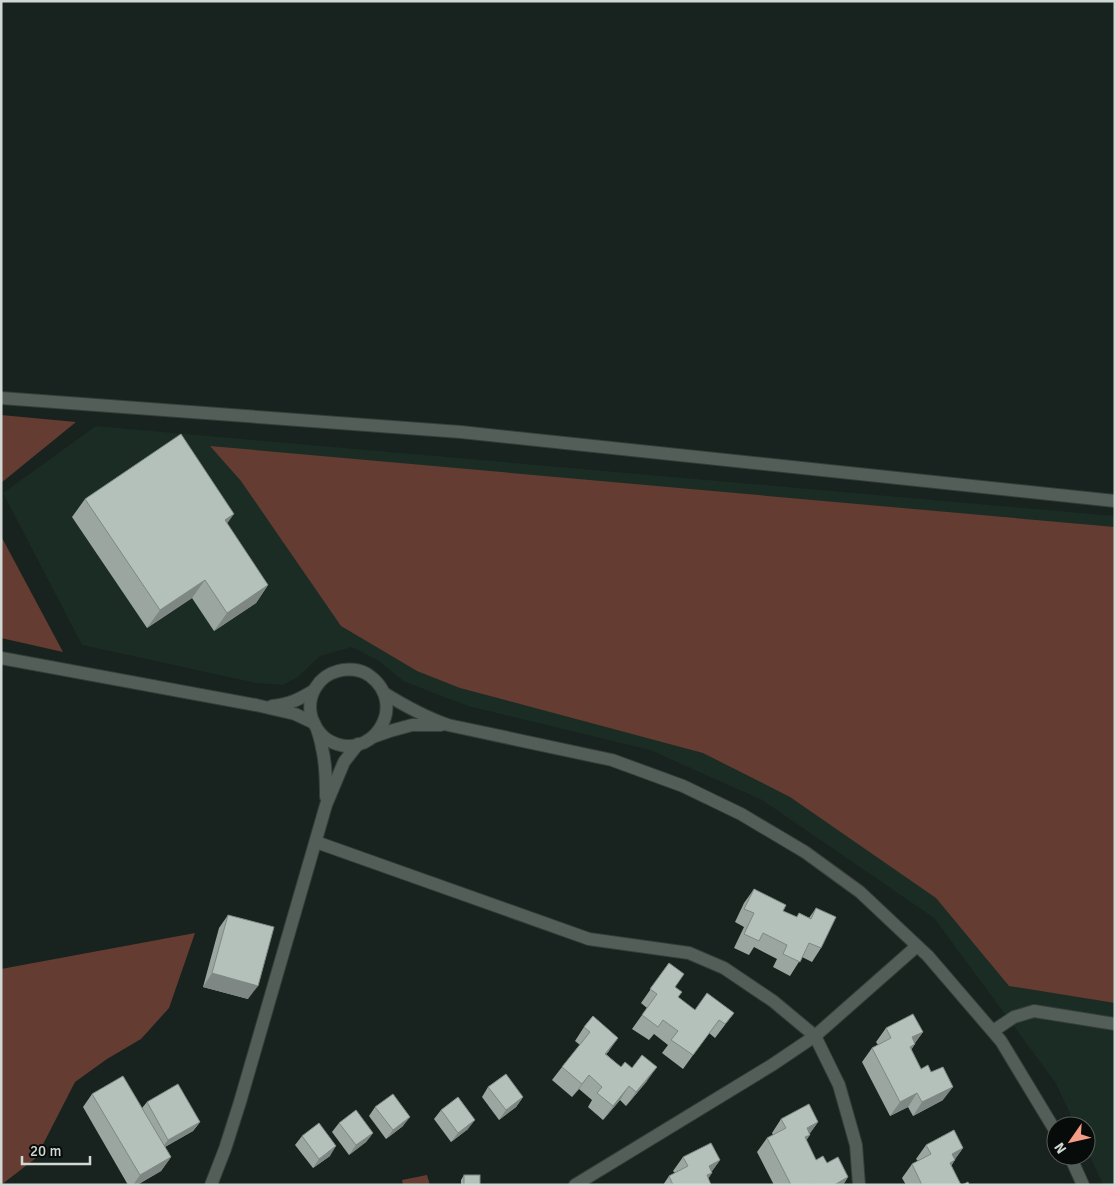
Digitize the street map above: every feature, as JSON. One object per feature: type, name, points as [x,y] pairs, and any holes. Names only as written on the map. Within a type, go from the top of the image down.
[{"type":"street","points":[[1,398],[461,432],[1115,502]]},
{"type":"street","points":[[1,658],[256,705],[295,714],[315,726],[326,739],[338,745],[362,744],[390,731],[412,725],[448,724]]},
{"type":"street","points":[[326,805],[325,762],[321,742],[311,717],[310,704],[313,691],[321,680],[332,673],[344,669],[358,670],[369,675],[378,683],[384,693],[387,705],[386,718],[373,738]]},
{"type":"street","points":[[256,705],[286,704],[313,691]]},
{"type":"street","points":[[384,693],[410,709],[432,719],[612,760],[692,790],[742,814],[805,852],[860,892],[928,956],[1001,1041],[1046,1116]]},
{"type":"street","points":[[210,1185],[225,1149],[240,1102],[326,805],[344,762],[358,744]]},
{"type":"street","points":[[316,842],[590,939],[689,953],[724,968],[773,1001],[815,1036],[839,1085],[856,1145],[859,1185]]},
{"type":"street","points":[[576,1185],[772,1066],[815,1036],[917,946]]},
{"type":"street","points":[[993,1031],[1014,1016],[1034,1011],[1115,1024]]},
{"type":"street","points":[[1074,1166],[1083,1185]]},
{"type":"shaded area","points":[[1,415],[76,422],[1,483]]},
{"type":"shaded area","points":[[96,426],[1115,516],[1115,1185],[1103,1185],[1094,1166],[1096,1166],[1096,1116],[1071,1116],[1055,1082],[934,918],[762,800],[650,750],[468,706],[403,681],[379,661],[352,647],[320,656],[298,677],[283,685],[256,683],[82,645],[3,493]]},
{"type":"shaded area","points":[[210,446],[1115,527],[1115,1003],[1009,986],[936,898],[790,797],[703,753],[460,688],[417,671],[341,626],[241,481]]},
{"type":"shaded area","points":[[1,536],[63,652],[1,638]]},
{"type":"shaded area","points":[[195,933],[169,1008],[141,1039],[107,1059],[75,1082],[36,1158],[1,1185],[1,969]]},
{"type":"shaded area","points":[[427,1175],[430,1185],[403,1185],[402,1180]]},
{"type":"building","points":[[181,434],[234,514],[225,520],[268,585],[227,613],[205,580],[160,610],[85,499]]},
{"type":"building","points":[[754,889],[786,905],[783,911],[797,917],[799,913],[811,919],[816,908],[836,917],[821,948],[809,943],[800,962],[783,954],[787,945],[763,933],[759,941],[744,934],[754,913],[744,909]]},
{"type":"building","points":[[228,915],[274,927],[258,986],[212,973]]},
{"type":"building","points":[[669,963],[684,974],[675,987],[682,992],[678,997],[695,1010],[707,993],[734,1013],[725,1024],[719,1020],[693,1055],[671,1040],[678,1031],[663,1020],[658,1027],[642,1015],[657,994],[650,989]]},
{"type":"building","points":[[913,1014],[923,1032],[912,1037],[915,1044],[910,1047],[921,1069],[928,1065],[931,1072],[943,1067],[953,1087],[922,1102],[917,1093],[900,1102],[872,1048],[891,1038],[886,1028]]},
{"type":"building","points":[[593,1016],[618,1038],[605,1054],[621,1067],[625,1062],[632,1068],[642,1055],[657,1067],[636,1092],[629,1086],[613,1106],[597,1093],[602,1087],[589,1075],[582,1084],[562,1067],[590,1032],[584,1027]]},
{"type":"building","points":[[506,1074],[523,1097],[506,1110],[488,1087]]},
{"type":"building","points":[[123,1076],[171,1157],[140,1175],[92,1094]]},
{"type":"building","points":[[178,1084],[200,1122],[168,1140],[147,1102]]},
{"type":"building","points":[[393,1094],[410,1117],[393,1130],[375,1107]]},
{"type":"building","points":[[458,1097],[475,1120],[458,1133],[441,1110]]},
{"type":"building","points":[[809,1104],[818,1122],[807,1128],[810,1135],[805,1137],[816,1160],[823,1156],[827,1163],[838,1157],[848,1177],[834,1185],[791,1185],[767,1138],[786,1128],[781,1119]]},
{"type":"building","points":[[356,1110],[373,1133],[356,1145],[339,1123]]},
{"type":"building","points":[[319,1123],[336,1146],[319,1159],[302,1136]]},
{"type":"building","points":[[954,1130],[963,1148],[952,1154],[955,1160],[950,1163],[961,1185],[922,1185],[912,1164],[931,1154],[926,1145]]},
{"type":"building","points":[[711,1143],[720,1160],[709,1166],[712,1173],[707,1175],[711,1185],[673,1185],[669,1176],[688,1166],[683,1157]]},
{"type":"building","points":[[464,1175],[480,1175],[480,1185],[464,1185]]}]
